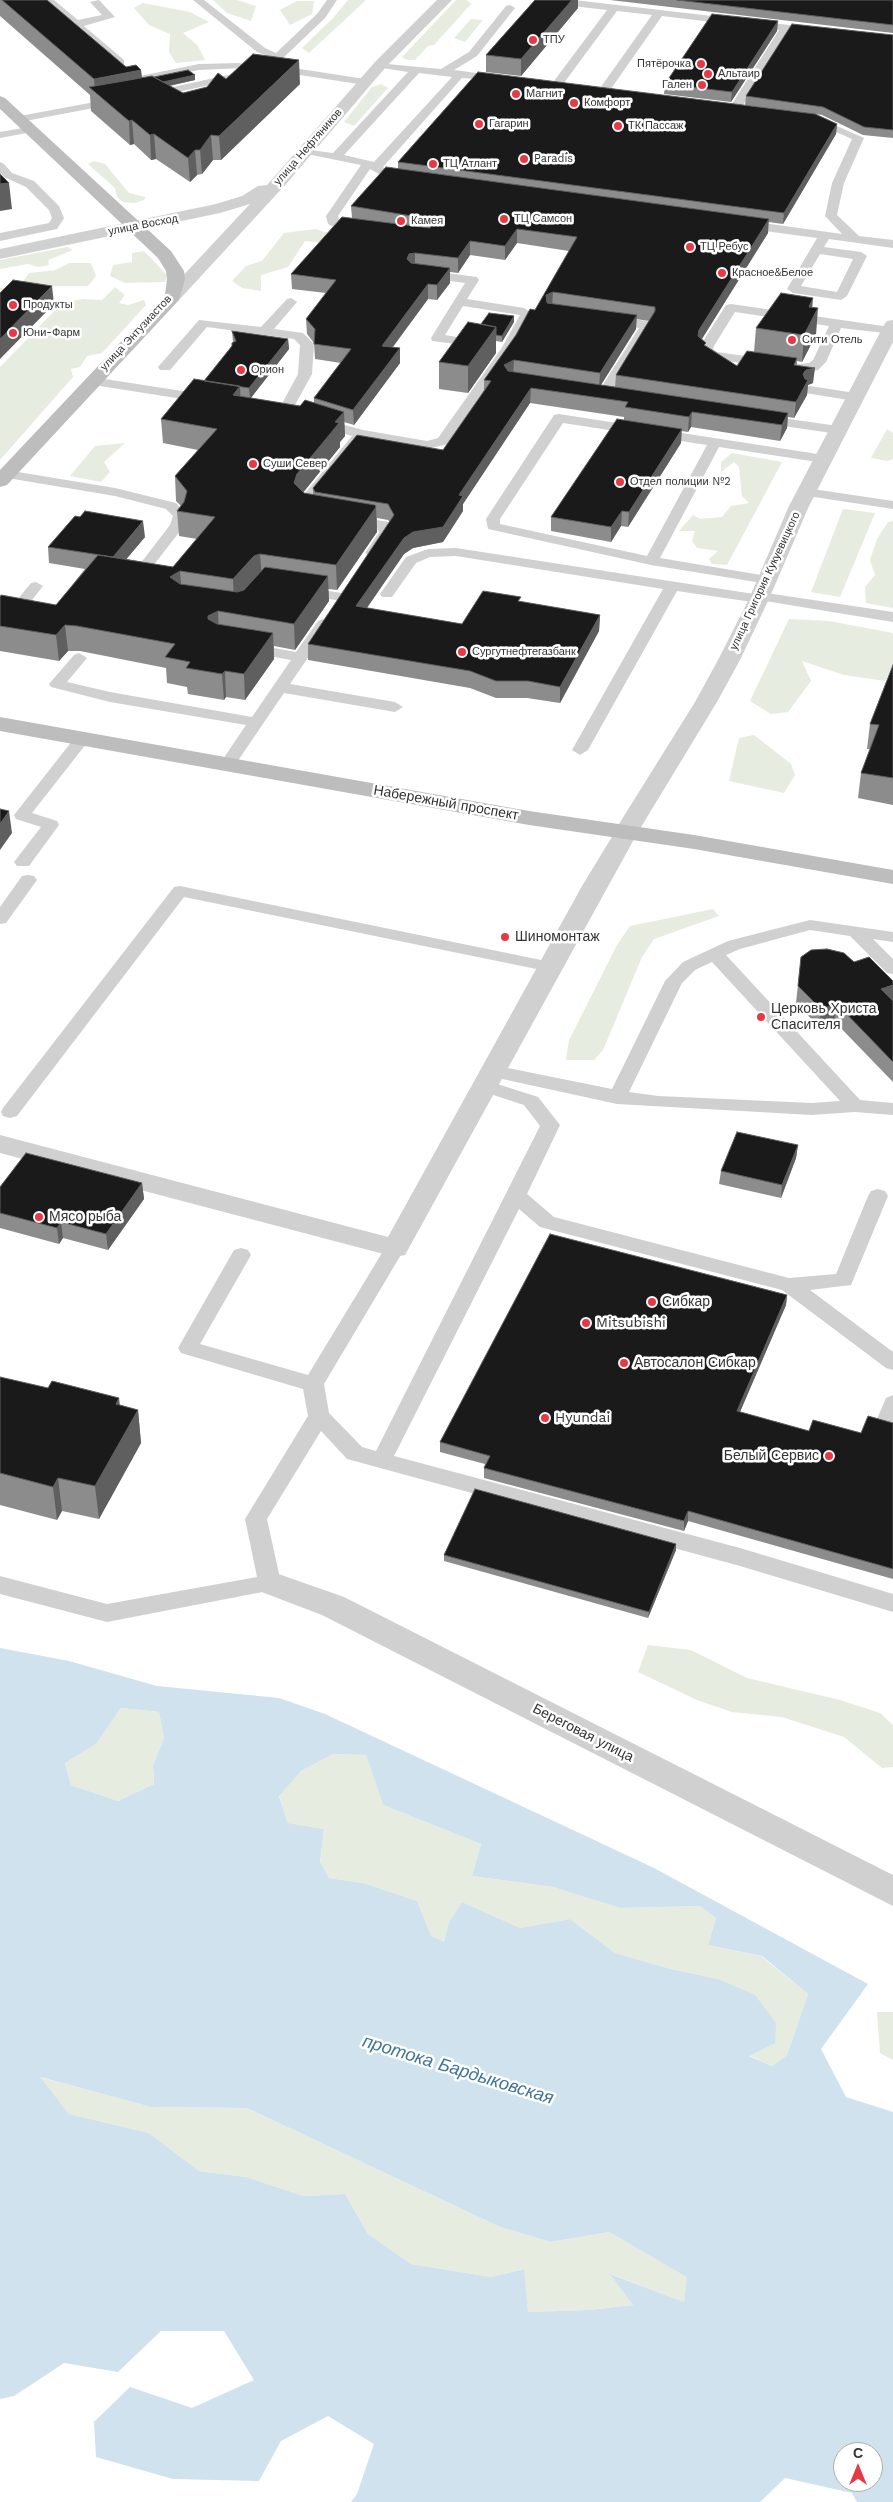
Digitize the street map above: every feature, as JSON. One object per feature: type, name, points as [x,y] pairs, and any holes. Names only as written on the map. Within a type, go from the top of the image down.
[{"type":"main road","name":"улица Энтузиастов","points":[[0,101],[165,255],[176,271],[172,296],[3,478]]},
{"type":"main road","name":"Набережный проспект","points":[[0,724],[520,816],[893,877]]},
{"type":"street","name":"улица Нефтяников","points":[[172,296],[281,180],[380,65],[445,0]]},
{"type":"street","name":"улица Восход","points":[[0,254],[220,208],[248,199],[281,180]]},
{"type":"street","name":"улица Григория Кукуевицкого","points":[[395,1248],[594,886],[706,702],[762,592],[806,492],[855,397],[890,336]]},
{"type":"street","points":[[0,1144],[395,1248]]},
{"type":"street","name":"Береговая улица","points":[[270,1583],[333,1606],[893,1891]]},
{"type":"lane","points":[[48,0],[156,94],[170,103]]},
{"type":"lane","points":[[198,0],[276,62]]},
{"type":"lane","points":[[0,135],[24,124],[226,78],[276,62],[321,16],[332,0]]},
{"type":"lane","points":[[547,0],[825,32]]},
{"type":"lane","points":[[76,24],[110,17],[95,2]]},
{"type":"lane","points":[[444,72],[472,54],[510,8]]},
{"type":"lane","points":[[557,85],[614,8]]},
{"type":"lane","points":[[604,91],[659,13]]},
{"type":"lane","points":[[736,107],[786,28]]},
{"type":"lane","points":[[133,73],[276,62],[365,82]]},
{"type":"lane","points":[[380,65],[508,80]]},
{"type":"lane","points":[[336,157],[416,69]]},
{"type":"lane","points":[[372,230],[337,225],[332,221],[332,216],[371,165],[460,74]]},
{"type":"lane","points":[[215,92],[226,78]]},
{"type":"lane","points":[[800,116],[818,119],[858,138],[838,184],[832,216],[855,239]]},
{"type":"lane","points":[[306,151],[371,165],[392,177],[421,181]]},
{"type":"lane","points":[[0,166],[8,175],[30,184],[55,209],[58,218],[53,226],[0,237]]},
{"type":"lane","points":[[731,223],[893,244]]},
{"type":"lane","points":[[816,250],[861,256],[841,296],[793,290],[816,250],[825,235]]},
{"type":"lane","points":[[415,273],[472,280],[437,338],[507,349]]},
{"type":"lane","points":[[265,331],[291,302]]},
{"type":"lane","points":[[266,408],[295,414],[361,434],[427,445],[444,441],[507,349],[527,314],[459,302]]},
{"type":"lane","points":[[837,323],[819,362],[813,367],[799,368],[723,356],[706,351],[707,346],[731,308],[837,323],[890,336]]},
{"type":"lane","points":[[598,318],[648,325],[599,394],[623,398]]},
{"type":"lane","points":[[165,367],[204,323],[298,336],[307,344],[305,374],[295,414]]},
{"type":"lane","points":[[92,381],[220,401]]},
{"type":"lane","points":[[810,390],[855,397]]},
{"type":"lane","points":[[750,417],[838,430]]},
{"type":"lane","points":[[824,459],[559,418],[493,519],[493,526],[651,561],[762,592],[893,618]]},
{"type":"lane","points":[[361,434],[304,503],[304,508],[310,512],[383,525],[386,532],[364,565]]},
{"type":"lane","points":[[651,561],[715,442]]},
{"type":"lane","points":[[3,478],[114,492],[171,506],[180,515],[177,526],[144,568]]},
{"type":"lane","points":[[806,492],[893,505]]},
{"type":"lane","points":[[387,594],[411,560],[428,553],[446,553],[672,586],[762,592]]},
{"type":"lane","points":[[227,765],[279,686],[353,581]]},
{"type":"lane","points":[[0,612],[17,610],[36,586]]},
{"type":"lane","points":[[580,750],[672,586]]},
{"type":"lane","points":[[289,589],[342,598]]},
{"type":"lane","points":[[228,644],[299,657]]},
{"type":"lane","points":[[79,658],[57,684],[110,697],[256,722]]},
{"type":"lane","points":[[279,686],[395,707]]},
{"type":"lane","points":[[23,862],[51,825],[22,815],[82,739]]},
{"type":"lane","points":[[0,919],[28,880]]},
{"type":"lane","points":[[10,1112],[180,891],[550,967]]},
{"type":"lane","points":[[617,1098],[674,981],[689,966],[714,953],[792,928],[810,925],[893,937]]},
{"type":"lane","points":[[855,931],[893,969]]},
{"type":"lane","points":[[714,953],[855,1106]]},
{"type":"lane","points":[[489,1078],[617,1098],[658,1102],[812,1109],[855,1106],[893,1109]]},
{"type":"lane","points":[[381,1461],[516,1196],[550,1125],[531,1101],[489,1078]]},
{"type":"lane","points":[[516,1196],[547,1222],[789,1285],[844,1280],[878,1196]]},
{"type":"lane","points":[[395,1248],[313,1384],[318,1416],[355,1453],[740,1557],[893,1603]]},
{"type":"lane","points":[[241,1255],[188,1348],[313,1384]]},
{"type":"lane","points":[[789,1285],[893,1363]]},
{"type":"lane","points":[[893,1403],[888,1418],[893,1420]]},
{"type":"lane","points":[[0,1585],[107,1613],[270,1583],[256,1519],[318,1416]]},
{"type":"shaded area","points":[[213,0],[237,0],[256,6],[251,21],[227,13]]},
{"type":"shaded area","points":[[348,0],[366,0],[309,53],[302,48],[333,18]]},
{"type":"shaded area","points":[[456,0],[467,0],[471,4],[434,45],[428,46],[415,60],[407,60],[402,57]]},
{"type":"shaded area","points":[[297,1],[314,1],[312,14],[290,25],[280,10]]},
{"type":"shaded area","points":[[143,3],[190,12],[209,22],[183,33],[198,46],[205,60],[176,63],[169,52],[170,34],[149,25],[134,8]]},
{"type":"shaded area","points":[[471,19],[483,20],[465,42],[454,38]]},
{"type":"shaded area","points":[[381,84],[388,88],[354,126],[344,122],[372,87]]},
{"type":"shaded area","points":[[94,161],[105,164],[129,193],[145,197],[144,200],[134,203],[123,202],[117,197],[115,188],[88,164]]},
{"type":"shaded area","points":[[315,229],[338,236],[336,244],[305,241],[288,267],[261,275],[261,291],[242,288],[232,281],[246,266],[262,261],[284,233]]},
{"type":"shaded area","points":[[67,247],[73,250],[48,260],[49,265],[39,267],[28,264],[0,269],[0,260]]},
{"type":"shaded area","points":[[144,251],[167,275],[165,282],[125,283],[110,276],[113,265],[132,262],[132,253]]},
{"type":"shaded area","points":[[69,263],[91,263],[96,276],[88,286],[56,286],[3,299],[0,288],[19,287],[29,273],[56,270]]},
{"type":"shaded area","points":[[115,287],[125,295],[119,303],[128,305],[144,300],[146,305],[102,353],[87,356],[80,367],[71,369],[73,377],[0,460],[0,367],[62,303],[83,299],[102,300]]},
{"type":"shaded area","points":[[887,429],[893,433],[893,459],[887,461],[871,458]]},
{"type":"shaded area","points":[[125,443],[104,462],[110,472],[101,482],[70,476],[95,446]]},
{"type":"shaded area","points":[[732,453],[782,462],[727,565],[712,564],[709,559],[718,551],[697,548],[692,541],[695,531],[679,531],[693,515],[700,519],[722,517],[731,506],[749,503],[742,496],[739,467],[734,462],[721,472],[721,462]]},
{"type":"shaded area","points":[[843,509],[875,513],[840,597],[811,592]]},
{"type":"shaded area","points":[[893,521],[893,608],[866,603],[865,587],[875,575],[870,560],[877,539],[888,522]]},
{"type":"shaded area","points":[[789,619],[829,621],[893,633],[893,665],[885,681],[844,675],[802,661],[811,681],[788,712],[771,714],[750,701]]},
{"type":"shaded area","points":[[754,735],[791,764],[795,775],[784,793],[729,781],[739,738]]},
{"type":"shaded area","points":[[713,909],[719,916],[654,939],[642,957],[603,1050],[594,1060],[566,1060],[569,1040],[617,945],[630,926]]},
{"type":"shaded area","points":[[648,1645],[691,1650],[747,1678],[840,1700],[880,1713],[893,1725],[893,1767],[882,1768],[844,1737],[782,1717],[732,1712],[697,1700],[638,1672]]},
{"type":"shaded area","points":[[121,1708],[159,1712],[164,1738],[153,1765],[154,1784],[118,1801],[71,1785],[65,1763],[96,1744]]},
{"type":"shaded area","points":[[333,1754],[366,1755],[383,1805],[481,1844],[472,1876],[553,1887],[620,1908],[700,1906],[716,1918],[708,1945],[761,1956],[808,1994],[787,2055],[772,2066],[748,2055],[718,1979],[671,1969],[615,1953],[570,1919],[520,1928],[462,1902],[449,1922],[444,1942],[431,1937],[417,1901],[363,1883],[329,1878],[320,1863],[324,1829],[288,1823],[279,1795],[301,1771]]},
{"type":"shaded area","points":[[877,2012],[893,2012],[893,2060],[880,2053]]},
{"type":"shaded area","points":[[39,2077],[151,2107],[247,2108],[500,2227],[551,2242],[609,2232],[688,2277],[684,2302],[611,2274],[633,2305],[589,2310],[528,2312],[523,2269],[491,2277],[411,2264],[368,2234],[345,2194],[304,2196],[246,2177],[199,2171],[149,2133],[69,2114]]},
{"type":"water","name":"протока Бардыковская","points":[[0,1648],[69,1661],[157,1686],[279,1698],[325,1714],[654,1868],[868,1984],[821,2049],[846,2097],[893,2112],[893,2502],[857,2502],[852,2493],[848,2492],[883,2492],[883,2442],[833,2442],[833,2489],[785,2478],[760,2502],[351,2502],[357,2494],[374,2444],[328,2416],[281,2441],[259,2481],[173,2479],[96,2457],[94,2422],[130,2387],[192,2408],[254,2380],[224,2331],[161,2331],[118,2372],[64,2363],[14,2396],[0,2399]],"holes":[[[121,1708],[159,1712],[164,1738],[153,1765],[154,1784],[118,1801],[71,1785],[65,1763],[96,1744]],[[333,1754],[366,1755],[383,1805],[481,1844],[472,1876],[553,1887],[620,1908],[700,1906],[716,1918],[708,1945],[762,1956],[808,1994],[787,2055],[772,2066],[749,2056],[775,2043],[776,2023],[755,1995],[718,1979],[671,1969],[615,1953],[570,1919],[520,1928],[462,1902],[449,1922],[444,1942],[431,1936],[417,1901],[363,1883],[329,1878],[320,1862],[324,1829],[288,1823],[279,1796],[301,1771]],[[40,2077],[151,2107],[247,2108],[500,2227],[551,2242],[609,2232],[687,2277],[684,2302],[610,2274],[633,2305],[589,2310],[528,2312],[524,2269],[491,2277],[411,2264],[368,2234],[345,2194],[304,2196],[246,2177],[199,2171],[149,2133],[69,2114]]]},
{"type":"building","points":[[2,0],[47,0],[126,67],[136,65],[141,70],[94,79]]},
{"type":"building","points":[[535,0],[572,0],[521,59],[486,55]]},
{"type":"building","points":[[677,0],[893,0],[893,25]]},
{"type":"building","name":"Альтаир","points":[[712,14],[778,21],[732,92],[665,84]]},
{"type":"building","points":[[792,24],[893,35],[893,130],[864,127],[823,107],[746,96]]},
{"type":"building","points":[[253,54],[299,60],[219,136],[211,135],[200,150],[195,150],[188,158],[154,134],[150,135],[132,120],[129,121],[89,87],[152,76],[183,93],[207,87],[218,73],[226,79]]},
{"type":"building","points":[[188,70],[195,75],[163,82],[154,77]]},
{"type":"building","points":[[478,72],[815,114],[837,124],[784,213],[398,162]]},
{"type":"building","points":[[386,167],[769,219],[699,330],[698,336],[706,343],[704,345],[737,366],[747,351],[797,358],[794,365],[815,368],[806,370],[803,374],[805,379],[808,380],[796,402],[616,375],[655,311],[655,307],[553,292],[546,295],[547,303],[637,315],[600,373],[514,360],[504,365],[508,371],[788,413],[782,425],[692,412],[689,417],[625,407],[628,402],[531,388],[459,495],[463,496],[443,527],[413,532],[404,538],[356,606],[462,624],[483,591],[521,597],[518,601],[600,615],[560,687],[528,681],[496,681],[470,671],[308,644],[394,515],[388,504],[315,492],[313,488],[357,435],[443,450],[491,381],[484,380],[516,335],[530,309],[535,310],[577,237],[517,229],[505,246],[470,241],[458,258],[409,254],[407,259],[411,263],[450,268],[437,285],[428,284],[382,346],[400,348],[353,410],[314,398],[351,349],[314,344],[315,329],[306,319],[336,280],[291,274],[342,217],[430,228],[432,223],[424,218],[351,206]]},
{"type":"building","points":[[0,174],[9,183],[0,184]]},
{"type":"building","points":[[13,280],[52,286],[0,339],[0,293]]},
{"type":"building","points":[[781,293],[813,298],[809,307],[818,308],[804,335],[756,328]]},
{"type":"building","points":[[489,313],[514,316],[502,336],[496,335],[496,327],[481,324]]},
{"type":"building","points":[[468,322],[496,327],[468,366],[439,362]]},
{"type":"building","points":[[232,331],[288,339],[249,388],[204,381],[232,346],[232,343],[236,341]]},
{"type":"building","points":[[194,379],[240,386],[233,395],[300,406],[305,400],[344,412],[335,422],[339,423],[297,474],[294,483],[304,493],[375,505],[376,507],[336,565],[260,554],[254,556],[233,579],[180,571],[170,577],[180,584],[237,592],[244,590],[265,567],[328,576],[294,624],[218,611],[208,616],[208,619],[217,624],[273,633],[244,674],[225,671],[222,674],[186,668],[190,662],[165,657],[175,644],[77,626],[65,625],[56,635],[0,626],[1,595],[56,605],[98,555],[173,567],[215,517],[177,511],[184,502],[187,491],[175,476],[217,429],[161,419]]},
{"type":"building","name":"Отдел полиции №2","points":[[617,419],[682,429],[629,512],[622,511],[611,527],[551,517]]},
{"type":"building","points":[[85,511],[143,521],[113,557],[48,547],[75,516],[80,517]]},
{"type":"building","points":[[893,665],[893,778],[861,773],[879,725],[870,724]]},
{"type":"building","points":[[0,809],[9,811],[0,824]]},
{"type":"building","points":[[827,949],[844,953],[854,962],[869,957],[893,981],[893,985],[881,989],[893,1001],[893,1062],[837,1004],[821,1009],[798,986],[801,957],[811,950]]},
{"type":"building","points":[[737,1132],[798,1145],[782,1185],[721,1171]]},
{"type":"building","points":[[26,1153],[142,1183],[106,1234],[61,1222],[57,1228],[0,1213],[0,1187]]},
{"type":"building","name":"Автосалон Сибкар","points":[[550,1234],[787,1295],[737,1411],[809,1431],[813,1420],[861,1433],[868,1416],[893,1423],[893,1569],[688,1511],[684,1521],[484,1468],[490,1456],[440,1442]]},
{"type":"building","points":[[0,1377],[48,1388],[52,1381],[119,1398],[116,1404],[138,1410],[95,1486],[58,1478],[53,1487],[0,1473]]},
{"type":"building","points":[[475,1489],[676,1544],[649,1612],[444,1555]]},
{"type":"place","name":"ТПУ","points":[[533,40]]},
{"type":"place","name":"Пятёрочка","points":[[701,64]]},
{"type":"place","name":"Альтаир","points":[[708,74]]},
{"type":"place","name":"Гален","points":[[702,85]]},
{"type":"place","name":"Магнит","points":[[516,94]]},
{"type":"place","name":"Комфорт","points":[[574,103]]},
{"type":"place","name":"Гагарин","points":[[479,124]]},
{"type":"place","name":"ТК Пассаж","points":[[618,126]]},
{"type":"place","name":"Paradis","points":[[524,159]]},
{"type":"place","name":"ТЦ Атлант","points":[[433,164]]},
{"type":"place","name":"ТЦ Самсон","points":[[504,219]]},
{"type":"place","name":"Камея","points":[[401,221]]},
{"type":"place","name":"ТЦ Ребус","points":[[690,247]]},
{"type":"place","name":"Красное&Белое","points":[[722,273]]},
{"type":"place","name":"Продукты","points":[[13,305]]},
{"type":"place","name":"Юни-Фарм","points":[[13,333]]},
{"type":"place","name":"Сити Отель","points":[[792,340]]},
{"type":"place","name":"Орион","points":[[241,370]]},
{"type":"place","name":"Суши Север","points":[[253,464]]},
{"type":"place","name":"Отдел полиции №2","points":[[620,482]]},
{"type":"place","name":"Сургутнефтегазбанк","points":[[462,652]]},
{"type":"place","name":"Шиномонтаж","points":[[505,937]]},
{"type":"place","name":"Церковь Христа Спасителя","points":[[761,1017]]},
{"type":"place","name":"Мясо рыба","points":[[39,1217]]},
{"type":"place","name":"Сибкар","points":[[652,1302]]},
{"type":"place","name":"Mitsubishi","points":[[586,1323]]},
{"type":"place","name":"Автосалон Сибкар","points":[[624,1363]]},
{"type":"place","name":"Hyundai","points":[[545,1418]]},
{"type":"place","name":"Белый Сервис","points":[[829,1456]]}]
